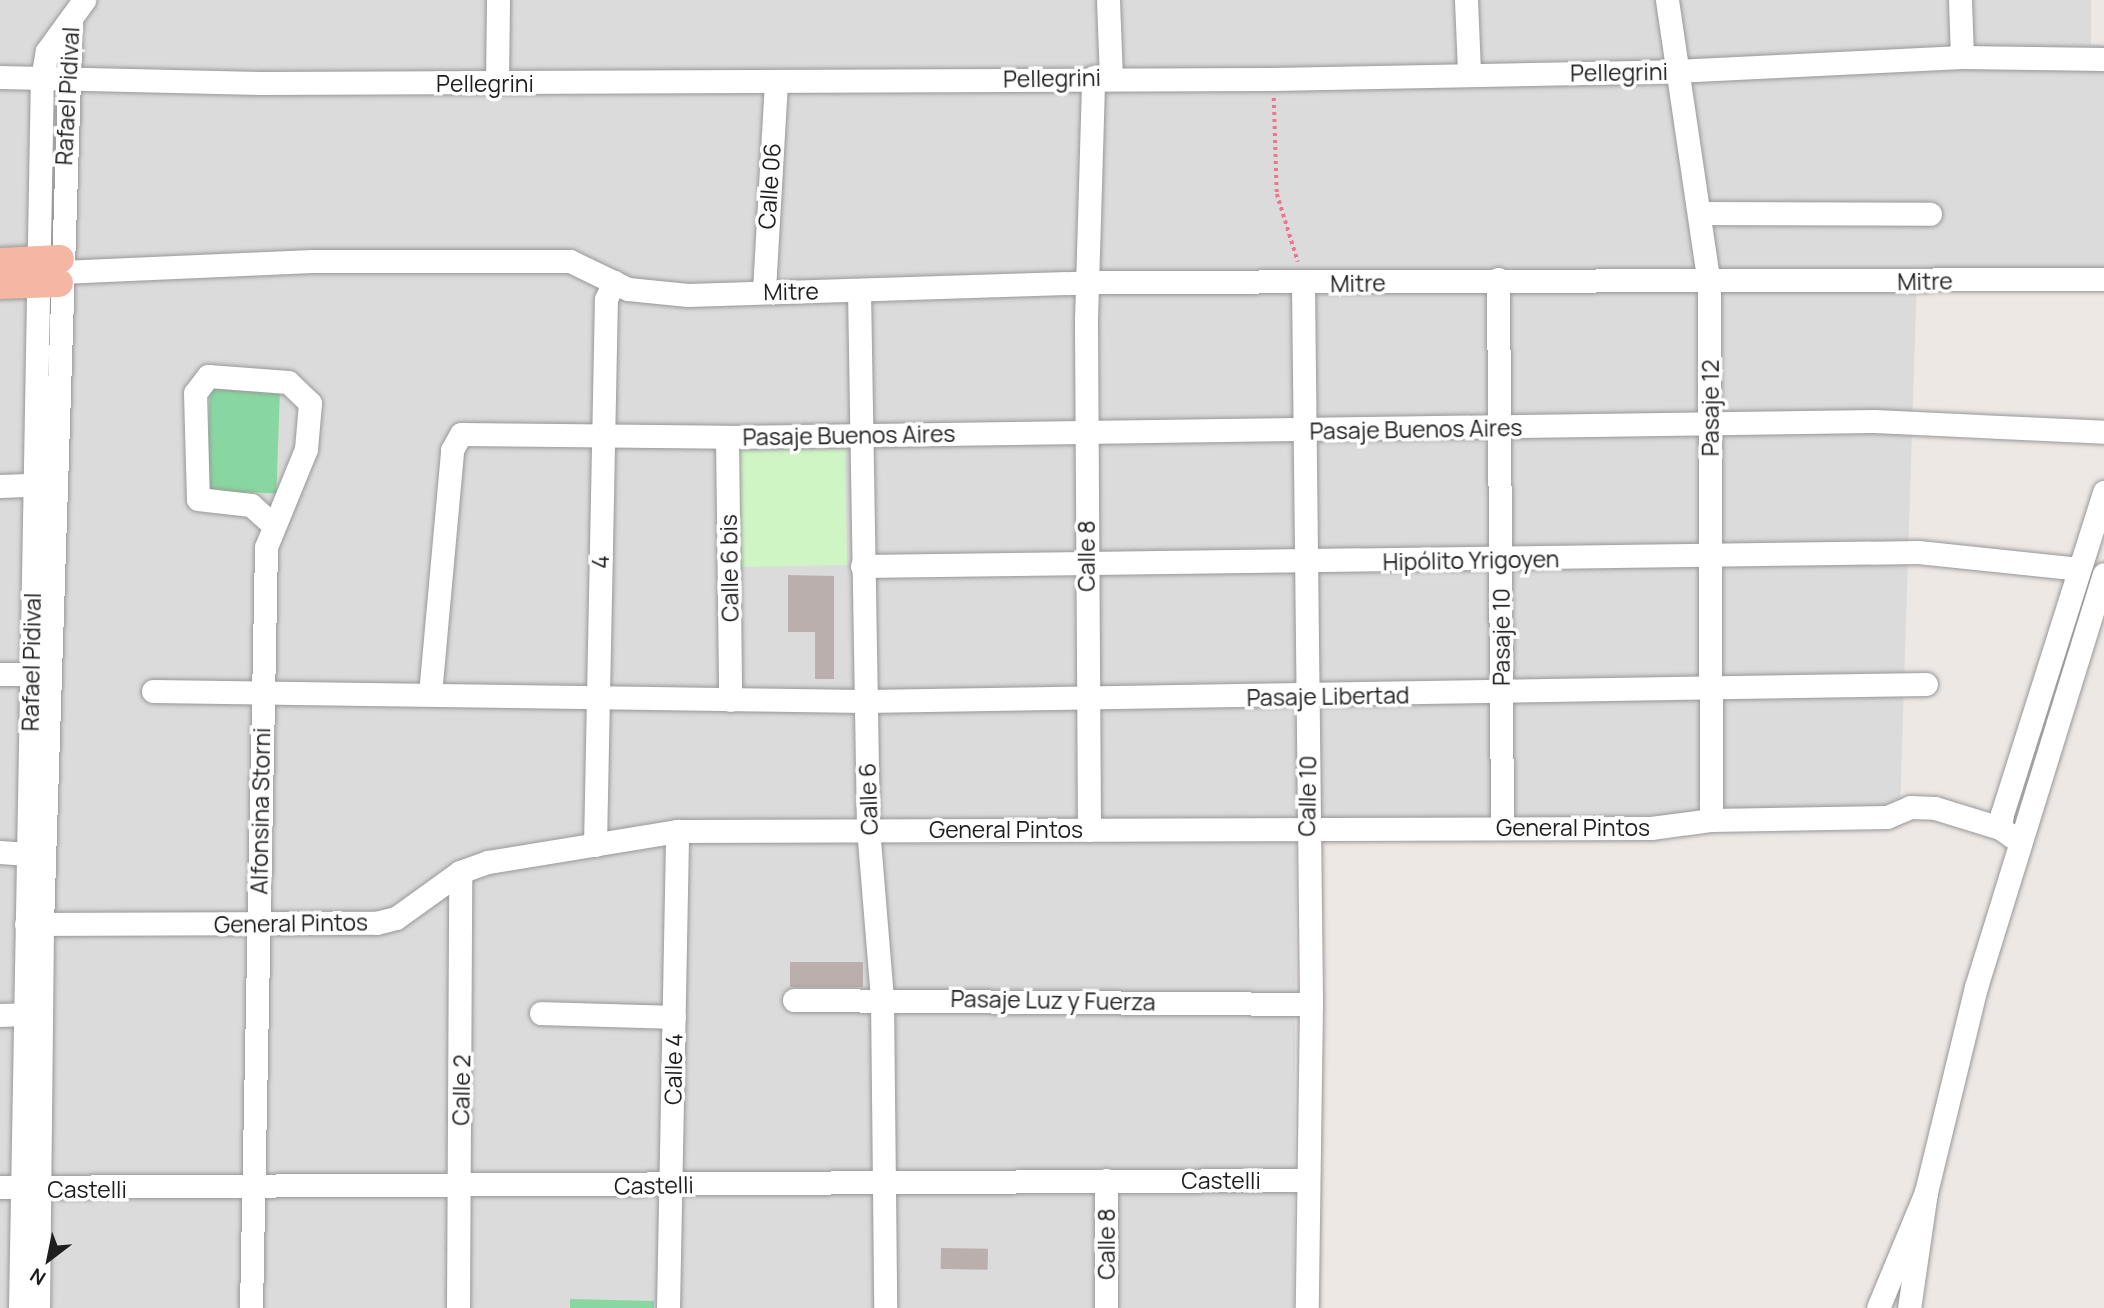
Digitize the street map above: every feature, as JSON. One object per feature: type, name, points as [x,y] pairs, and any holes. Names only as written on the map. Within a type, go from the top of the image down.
[{"type":"main road","points":[[0,262],[51,271]]},
{"type":"main road","points":[[0,285],[51,271]]},
{"type":"street","points":[[497,83],[498,0]]},
{"type":"street","points":[[1102,77],[1108,0]]},
{"type":"street","points":[[1466,0],[1469,73]]},
{"type":"street","name":"Pasaje 12","points":[[1667,0],[1675,71],[1700,213],[1709,283],[1711,820]]},
{"type":"street","points":[[1960,0],[1962,57]]},
{"type":"street","name":"Rafael Pidival","points":[[38,1308],[21,1188],[34,924],[51,271],[42,78],[47,51],[78,8]]},
{"type":"street","name":"Rafael Pidival","points":[[36,854],[31,674],[34,485],[66,82],[78,8]]},
{"type":"street","name":"Pellegrini","points":[[0,77],[42,78],[66,82],[497,83],[776,83],[1102,77],[1273,79],[1675,71],[1962,57],[2104,59]]},
{"type":"street","name":"Calle 8","points":[[1090,830],[1087,429],[1091,282],[1102,77]]},
{"type":"street","name":"Calle 06","points":[[764,290],[776,83]]},
{"type":"street","points":[[1700,213],[1930,214]]},
{"type":"street","name":"Mitre","points":[[51,271],[234,262],[570,261],[614,282],[666,294],[1091,282],[1303,284],[1498,279],[1709,283],[2104,279]]},
{"type":"street","name":"Pasaje 10","points":[[1498,279],[1502,827]]},
{"type":"street","name":"4","points":[[595,845],[606,299],[614,282]]},
{"type":"street","name":"Calle 10","points":[[1303,284],[1307,431],[1306,830],[1311,1004],[1307,1308]]},
{"type":"street","name":"Calle 6","points":[[859,290],[868,828],[883,998],[885,1308]]},
{"type":"street","name":"Alfonsina Storni","points":[[251,1308],[261,689],[266,547],[272,524],[306,449],[306,393],[288,382],[208,376],[195,393],[198,499],[251,505],[272,524]]},
{"type":"street","name":"Pasaje Buenos Aires","points":[[430,694],[453,439],[861,436],[1087,429],[1307,431],[1874,421],[2104,432]]},
{"type":"street","name":"Calle 6 bis","points":[[727,437],[730,700]]},
{"type":"street","points":[[0,486],[34,485]]},
{"type":"street","points":[[2000,828],[2104,492]]},
{"type":"street","name":"Hipólito Yrigoyen","points":[[862,566],[1086,562],[1500,561],[1918,552],[2079,569]]},
{"type":"street","points":[[1909,1308],[1926,1192],[1976,987],[2104,574]]},
{"type":"street","points":[[0,674],[31,674]]},
{"type":"street","name":"Pasaje Libertad","points":[[153,691],[261,689],[597,698],[865,701],[1709,690],[1926,684]]},
{"type":"street","name":"General Pintos","points":[[34,924],[258,925],[396,918],[460,872],[677,831],[868,828],[1651,828],[1711,820],[1888,817],[1910,807],[1935,808],[2000,828],[2021,843]]},
{"type":"street","name":"Calle 4","points":[[668,1308],[677,831]]},
{"type":"street","points":[[0,852],[36,854]]},
{"type":"street","name":"Calle 2","points":[[458,1308],[460,872]]},
{"type":"street","name":"Rafael Pidival","points":[[20,1308],[25,1014],[34,924]]},
{"type":"street","name":"Pasaje Luz y Fuerza","points":[[794,1000],[883,998],[1311,1004]]},
{"type":"street","points":[[541,1013],[674,1017]]},
{"type":"street","points":[[0,1015],[25,1014]]},
{"type":"street","name":"Calle 8","points":[[1106,1180],[1106,1308]]},
{"type":"street","name":"Castelli","points":[[21,1188],[253,1189],[1308,1180]]},
{"type":"street","points":[[1878,1308],[1926,1192]]},
{"type":"path","points":[[1273,79],[1277,194],[1303,284]]},
{"type":"shaded area","points":[[0,0],[2091,0],[2091,44],[2104,45],[2104,271],[1917,275],[1900,812],[1296,821],[1294,1308],[0,1308]]},
{"type":"green space","points":[[210,388],[280,390],[276,493],[206,491]]},
{"type":"green space","points":[[845,449],[847,565],[741,567],[739,451]]},
{"type":"green space","points":[[570,1299],[654,1301],[654,1308],[570,1308]]},
{"type":"building","points":[[788,575],[834,576],[834,679],[815,679],[815,632],[788,632]]},
{"type":"building","points":[[790,962],[863,962],[863,987],[790,987]]},
{"type":"building","points":[[941,1248],[988,1249],[988,1270],[941,1269]]}]
